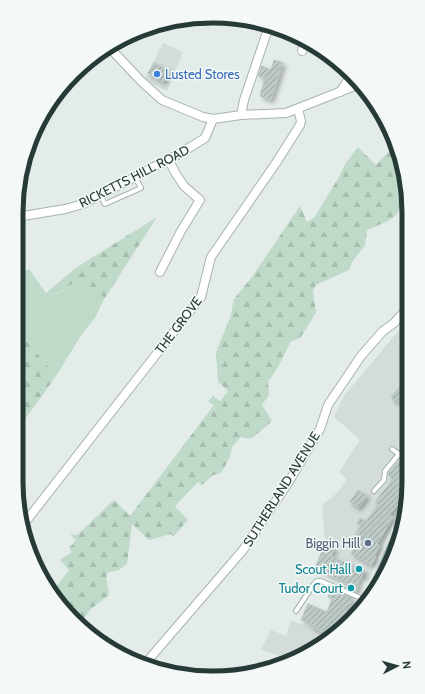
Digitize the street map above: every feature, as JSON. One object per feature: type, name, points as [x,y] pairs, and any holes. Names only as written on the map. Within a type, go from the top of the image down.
[{"type":"street","points":[[241,115],[244,100],[268,31]]},
{"type":"street","points":[[113,51],[162,100],[203,117],[213,119],[241,115],[286,113],[353,86]]},
{"type":"street","points":[[340,92],[348,81]]},
{"type":"street","name":"THE GROVE","points":[[27,520],[201,297],[210,257],[276,163],[297,130],[301,121],[298,109]]},
{"type":"street","name":"RICKETTS HILL ROAD","points":[[23,216],[65,209],[83,204],[205,138],[213,119]]},
{"type":"street","points":[[160,272],[181,231],[200,200],[184,186],[168,159]]},
{"type":"street","name":"SUTHERLAND AVENUE","points":[[148,660],[243,550],[288,483],[320,429],[328,405],[361,356],[383,331],[394,323],[402,314]]},
{"type":"lane","points":[[100,195],[105,204],[141,188],[135,177]]},
{"type":"lane","points":[[392,449],[402,457]]},
{"type":"lane","points":[[374,491],[384,480],[385,471],[399,454]]},
{"type":"lane","points":[[296,611],[317,581],[321,581],[362,598]]},
{"type":"shaded area","points":[[163,43],[183,52],[167,91],[144,80]]},
{"type":"shaded area","points":[[400,329],[402,331],[402,494],[399,510],[368,582],[356,576],[348,569],[350,563],[333,556],[335,548],[325,544],[322,505],[336,494],[347,479],[339,472],[360,440],[334,417],[344,396]]},
{"type":"shaded area","points":[[291,620],[325,634],[307,646],[282,658],[261,649],[271,630],[286,636]]},
{"type":"green space","points":[[358,147],[376,165],[391,149],[396,163],[402,207],[392,218],[367,230],[365,245],[352,262],[349,270],[316,285],[313,291],[316,312],[300,338],[290,342],[280,363],[268,382],[269,395],[262,405],[272,421],[251,439],[241,437],[232,447],[229,459],[221,473],[213,475],[202,485],[198,482],[175,506],[188,520],[173,537],[171,534],[149,540],[132,524],[127,564],[119,570],[107,573],[106,578],[109,595],[91,609],[83,619],[62,597],[55,588],[69,570],[60,560],[72,552],[69,548],[76,540],[70,534],[77,535],[114,500],[130,516],[214,405],[208,401],[213,396],[220,401],[228,391],[218,382],[216,352],[230,318],[234,299],[252,277],[300,206],[307,222],[314,218],[339,177],[345,164]]},
{"type":"green space","points":[[157,217],[105,298],[81,279],[55,294],[46,293],[74,269]]},
{"type":"green space","points":[[29,269],[46,293],[56,294],[81,279],[105,297],[95,318],[82,334],[56,376],[23,336],[23,272]]},
{"type":"green space","points":[[23,336],[56,376],[23,422]]},
{"type":"building","points":[[274,60],[283,63],[271,100],[260,96],[265,78],[258,76],[262,66],[271,70]]},
{"type":"building","points":[[154,63],[169,71],[163,82],[148,73]]},
{"type":"building","points":[[402,384],[402,399],[397,403],[391,397]]},
{"type":"building","points":[[399,461],[402,463],[402,494],[397,500],[400,502],[389,515],[393,517],[377,544],[380,546],[371,565],[351,553],[358,543],[355,540],[358,536],[355,534],[361,526],[357,523],[360,518],[366,522],[378,504],[375,502],[393,479],[388,474]]},
{"type":"building","points":[[358,490],[367,496],[358,508],[350,502]]},
{"type":"building","points":[[325,544],[334,548],[331,556],[365,571],[357,585],[356,592],[345,588],[347,584],[315,568]]},
{"type":"building","points":[[331,590],[353,598],[344,617],[327,633],[311,627],[312,625],[301,620],[308,604],[327,612],[332,599],[328,597]]},
{"type":"place","name":"Lusted Stores","points":[[157,74]]},
{"type":"place","name":"Biggin Hill","points":[[368,543]]},
{"type":"place","name":"Scout Hall","points":[[359,569]]},
{"type":"place","name":"Tudor Court","points":[[351,588]]}]
